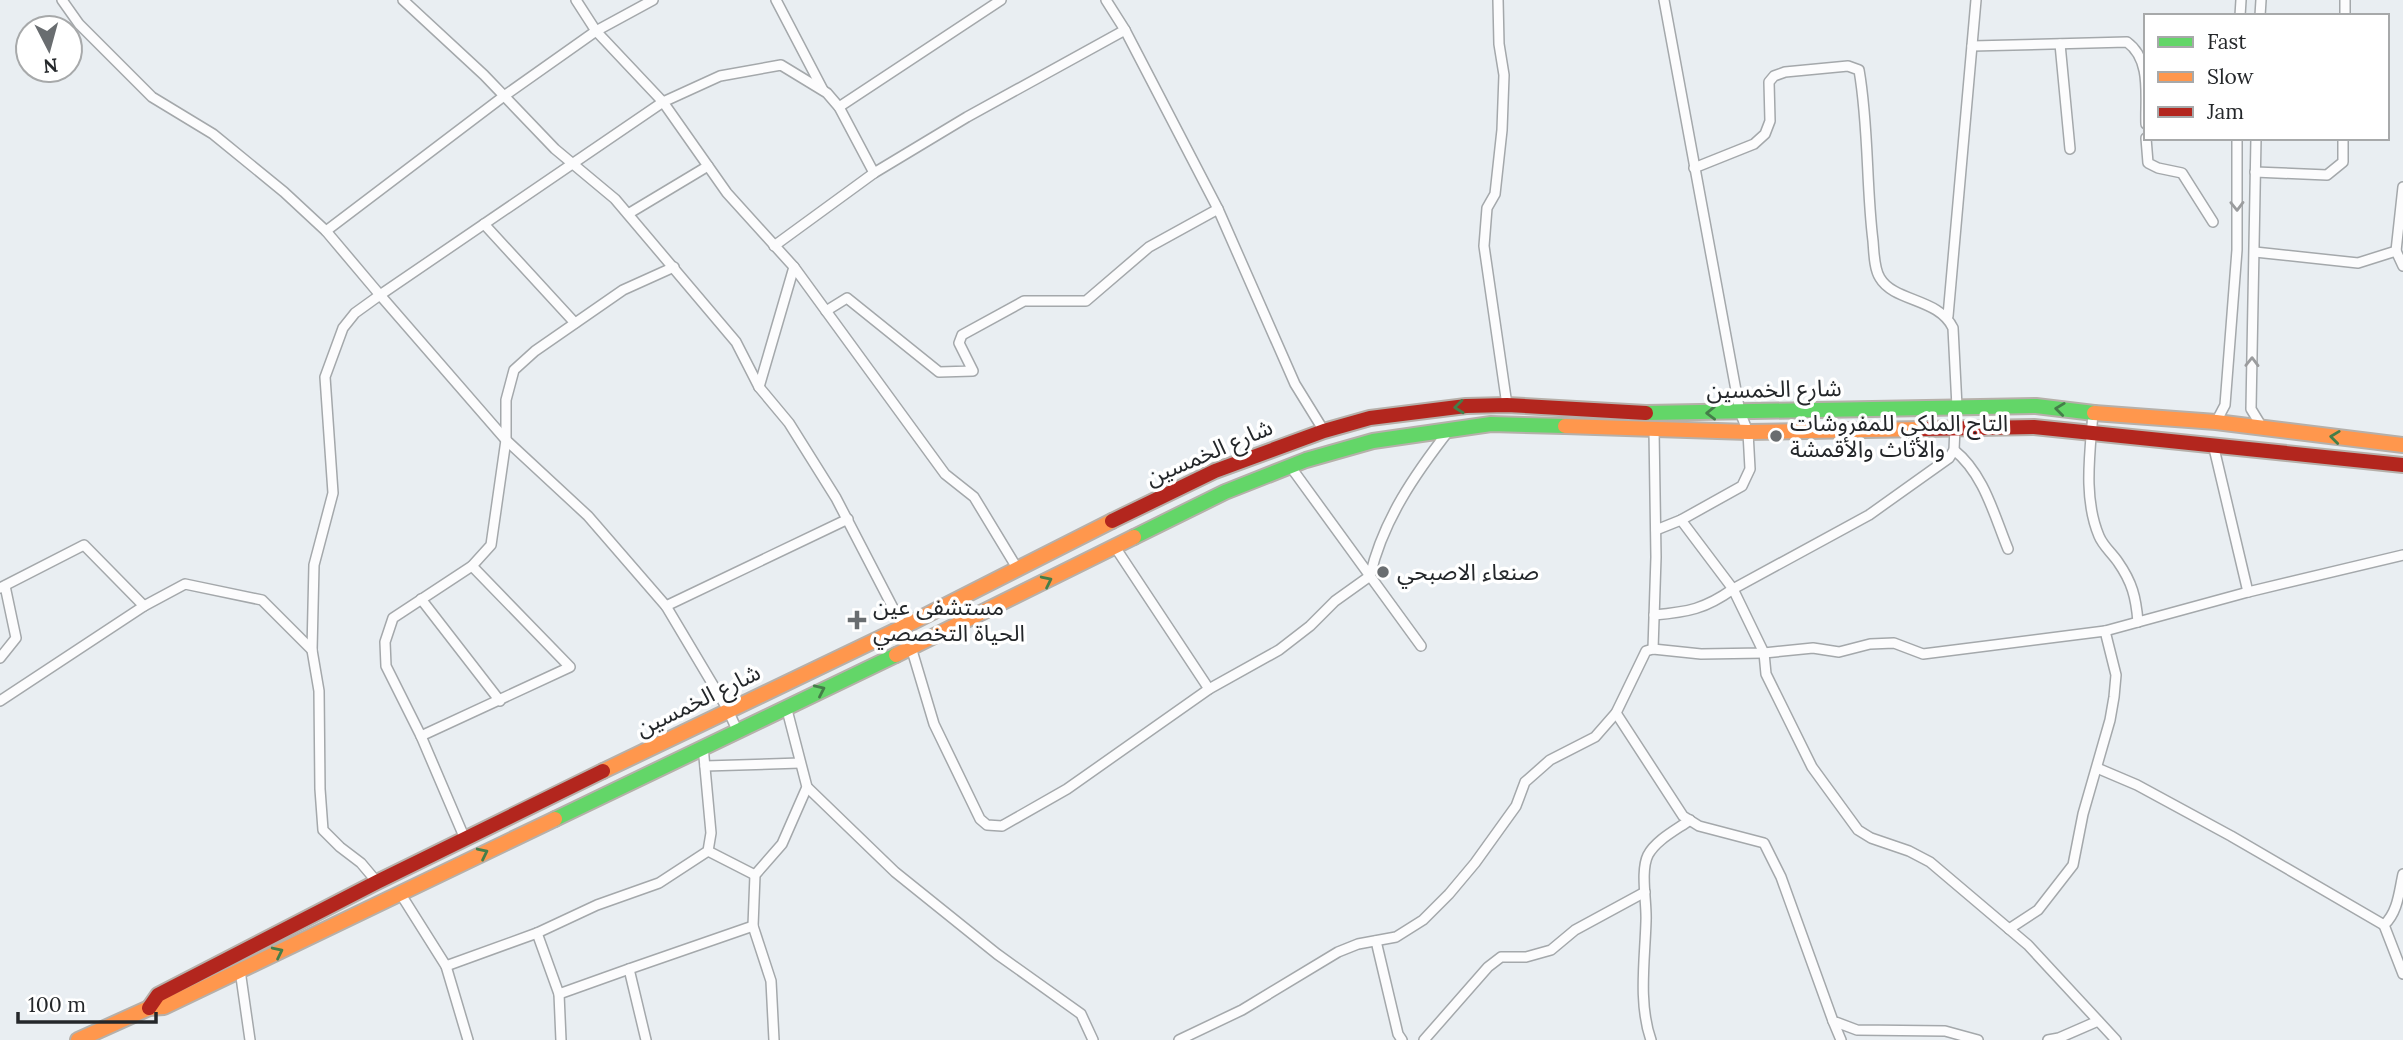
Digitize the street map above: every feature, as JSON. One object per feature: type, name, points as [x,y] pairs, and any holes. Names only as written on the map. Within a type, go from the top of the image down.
[{"type":"main road","name":"شارع الخمسين","points":[[149,1008],[158,995],[377,883],[903,627],[1215,471],[1324,430],[1370,418],[1466,406],[1507,404],[1650,413],[2036,406],[2216,422],[2403,445]]},
{"type":"main road","points":[[1933,408],[1935,428]]},
{"type":"main road","points":[[1370,418],[1373,441]]},
{"type":"main road","name":"شارع الخمسين","points":[[78,1040],[149,1008],[164,1007],[986,611],[1225,492],[1290,466],[1373,441],[1491,424],[1748,432],[2034,427],[2403,465]]},
{"type":"main road","points":[[974,592],[986,611]]},
{"type":"street","points":[[62,0],[79,24],[152,97],[213,134],[284,192],[326,231],[506,440],[588,516],[666,606],[728,710],[737,730]]},
{"type":"street","points":[[403,0],[572,164],[615,199],[736,342],[759,387],[789,423],[848,519],[903,627]]},
{"type":"street","points":[[576,0],[596,31],[663,102],[727,193],[794,267],[944,474],[974,497],[1017,568]]},
{"type":"street","points":[[326,231],[504,96],[596,31],[653,0]]},
{"type":"street","points":[[776,0],[824,91],[839,107],[874,173]]},
{"type":"street","points":[[839,107],[1001,0]]},
{"type":"street","points":[[1106,0],[1125,30],[1218,209],[1295,384],[1324,430]]},
{"type":"street","points":[[1498,0],[1499,44],[1504,75],[1502,130],[1495,194],[1487,208],[1484,246],[1507,404]]},
{"type":"street","points":[[1656,530],[1681,520],[1742,486],[1750,469],[1748,432],[1740,412],[1664,0]]},
{"type":"street","points":[[1957,407],[1953,328],[1948,316],[1976,0]]},
{"type":"street","points":[[774,246],[874,173],[967,117],[1125,30]]},
{"type":"street","points":[[1972,46],[2127,42],[2133,46],[2144,63]]},
{"type":"street","points":[[2060,44],[2070,149]]},
{"type":"street","points":[[377,883],[360,863],[323,830],[320,789],[319,691],[312,650],[314,565],[333,493],[325,377],[343,328],[355,313],[380,295],[663,102],[720,76],[781,65],[824,91]]},
{"type":"street","points":[[1694,168],[1754,144],[1765,134],[1770,121],[1769,82],[1774,76],[1785,72],[1848,66],[1859,70],[1877,273],[1881,281],[1948,316]]},
{"type":"street","points":[[2146,140],[2148,163],[2182,173],[2213,222]]},
{"type":"street","points":[[2216,422],[2225,405],[2236,263],[2237,140]]},
{"type":"street","points":[[2256,140],[2251,409],[2262,427]]},
{"type":"street","points":[[2255,172],[2327,175],[2343,162],[2343,140]]},
{"type":"street","points":[[628,214],[708,166]]},
{"type":"street","points":[[2403,187],[2396,251],[2403,266]]},
{"type":"street","points":[[826,311],[847,298],[939,372],[972,371],[959,343],[962,335],[1024,301],[1086,301],[1149,247],[1218,209]]},
{"type":"street","points":[[484,224],[575,323]]},
{"type":"street","points":[[2255,252],[2358,263],[2396,251]]},
{"type":"street","points":[[465,839],[421,736],[386,666],[385,642],[393,618],[472,566],[491,545],[506,440],[506,400],[514,370],[535,351],[623,290],[674,267]]},
{"type":"street","points":[[759,387],[794,267]]},
{"type":"street","points":[[2093,413],[2089,500],[2100,538],[2118,561],[2136,593],[2138,622]]},
{"type":"street","points":[[1654,615],[1689,612],[1720,598],[1869,514],[1949,458],[1954,450],[1955,427]]},
{"type":"street","points":[[911,647],[934,724],[980,819],[987,825],[1002,826],[1067,789],[1209,689],[1279,650],[1310,626],[1335,601],[1370,576],[1376,550],[1394,509],[1426,459],[1451,428]]},
{"type":"street","points":[[1653,649],[1656,530],[1654,429]]},
{"type":"street","points":[[2213,444],[2248,592]]},
{"type":"street","points":[[1954,450],[1970,462],[2008,549]]},
{"type":"street","points":[[1290,466],[1421,646]]},
{"type":"street","points":[[666,606],[848,519]]},
{"type":"street","points":[[1681,520],[1733,589],[1764,653],[1766,674],[1812,767],[1858,830],[1930,862],[2037,954],[2116,1040]]},
{"type":"street","points":[[0,657],[16,638],[3,587],[84,545],[144,606]]},
{"type":"street","points":[[1115,547],[1209,689]]},
{"type":"street","points":[[1179,1040],[1241,1010],[1338,952],[1358,944],[1396,937],[1423,920],[1475,863],[1516,806],[1525,782],[1550,761],[1595,737],[1616,713],[1646,651],[1653,649],[1701,654],[1764,653],[1813,648],[1839,652],[1870,643],[1894,643],[1923,654],[2105,631],[2248,592],[2403,555]]},
{"type":"street","points":[[421,736],[570,667],[472,566]]},
{"type":"street","points":[[0,701],[144,606],[186,584],[262,600],[312,650]]},
{"type":"street","points":[[421,599],[500,701]]},
{"type":"street","points":[[2009,929],[2038,910],[2073,865],[2083,814],[2110,720],[2116,675],[2105,631]]},
{"type":"street","points":[[786,706],[807,787],[895,872],[997,954],[1081,1014],[1093,1040]]},
{"type":"street","points":[[1616,713],[1683,816],[1699,826],[1764,843],[1781,877],[1841,1040]]},
{"type":"street","points":[[446,966],[537,933],[597,905],[659,883],[708,851],[711,833],[704,746]]},
{"type":"street","points":[[705,766],[800,763]]},
{"type":"street","points":[[2097,768],[2137,785],[2231,836],[2385,926],[2403,974]]},
{"type":"street","points":[[774,1040],[771,981],[753,926],[755,875],[782,844],[807,787]]},
{"type":"street","points":[[1651,1040],[1647,1027],[1644,976],[1648,856],[1663,839],[1690,820]]},
{"type":"street","points":[[708,851],[755,875]]},
{"type":"street","points":[[2385,926],[2395,910],[2403,874]]},
{"type":"street","points":[[1424,1040],[1501,957],[1526,957],[1551,950],[1575,930],[1645,892]]},
{"type":"street","points":[[400,893],[446,966],[468,1040]]},
{"type":"street","points":[[559,994],[753,926]]},
{"type":"street","points":[[537,933],[559,994],[561,1040]]},
{"type":"street","points":[[1376,941],[1398,1034],[1402,1040]]},
{"type":"street","points":[[629,969],[646,1040]]},
{"type":"street","points":[[240,970],[250,1040]]},
{"type":"street","points":[[1833,1021],[1857,1030],[1945,1031],[1978,1040]]},
{"type":"street","points":[[2048,1040],[2098,1021]]},
{"type":"traffic: fast","points":[[1646,413],[2036,406],[2094,413]]},
{"type":"traffic: fast","points":[[1134,537],[1225,492],[1306,460],[1373,441],[1491,424],[1565,426]]},
{"type":"traffic: fast","points":[[555,819],[896,655]]},
{"type":"traffic: slow","points":[[2094,413],[2216,422],[2403,445]]},
{"type":"traffic: slow","points":[[1565,426],[1748,432],[1924,429]]},
{"type":"traffic: slow","points":[[603,771],[903,627],[1112,521]]},
{"type":"traffic: slow","points":[[896,655],[1134,537]]},
{"type":"traffic: slow","points":[[78,1040],[149,1008],[164,1007],[555,819]]},
{"type":"traffic: jam","points":[[1112,521],[1215,471],[1324,431],[1370,418],[1466,406],[1507,405],[1646,413]]},
{"type":"traffic: jam","points":[[1924,429],[2034,427],[2403,465]]},
{"type":"traffic: jam","points":[[149,1008],[158,995],[377,882],[603,771]]},
{"type":"place","name":"التاج الملكي للمفروشات والأثاث والأقمشة","points":[[1776,436]]},
{"type":"place","name":"صنعاء الاصبحي","points":[[1383,572]]},
{"type":"place","name":"مستشفى عين الحياة التخصصي","points":[[857,620]]}]
